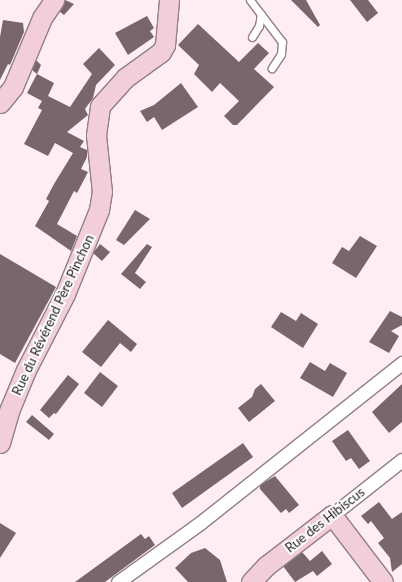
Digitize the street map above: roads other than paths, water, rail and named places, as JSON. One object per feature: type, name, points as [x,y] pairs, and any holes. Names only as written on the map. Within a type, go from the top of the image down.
[{"type":"main road","points":[[0,103],[13,87],[42,18],[54,0]]},
{"type":"main road","name":"Rue du Révérend Père Pinchon","points":[[0,443],[9,411],[26,370],[65,294],[99,210],[102,192],[96,135],[100,106],[125,78],[161,52],[165,45],[169,0]]},
{"type":"main road","points":[[332,515],[383,582]]},
{"type":"main road","name":"Rue des Hibiscus","points":[[250,582],[266,566],[332,515]]},
{"type":"street","points":[[118,582],[200,523],[402,363]]},
{"type":"street","name":"Rue des Hibiscus","points":[[332,515],[402,460]]},
{"type":"lane","points":[[250,0],[282,42],[281,54],[272,68]]},
{"type":"lane","points":[[252,37],[259,26],[261,14]]}]
